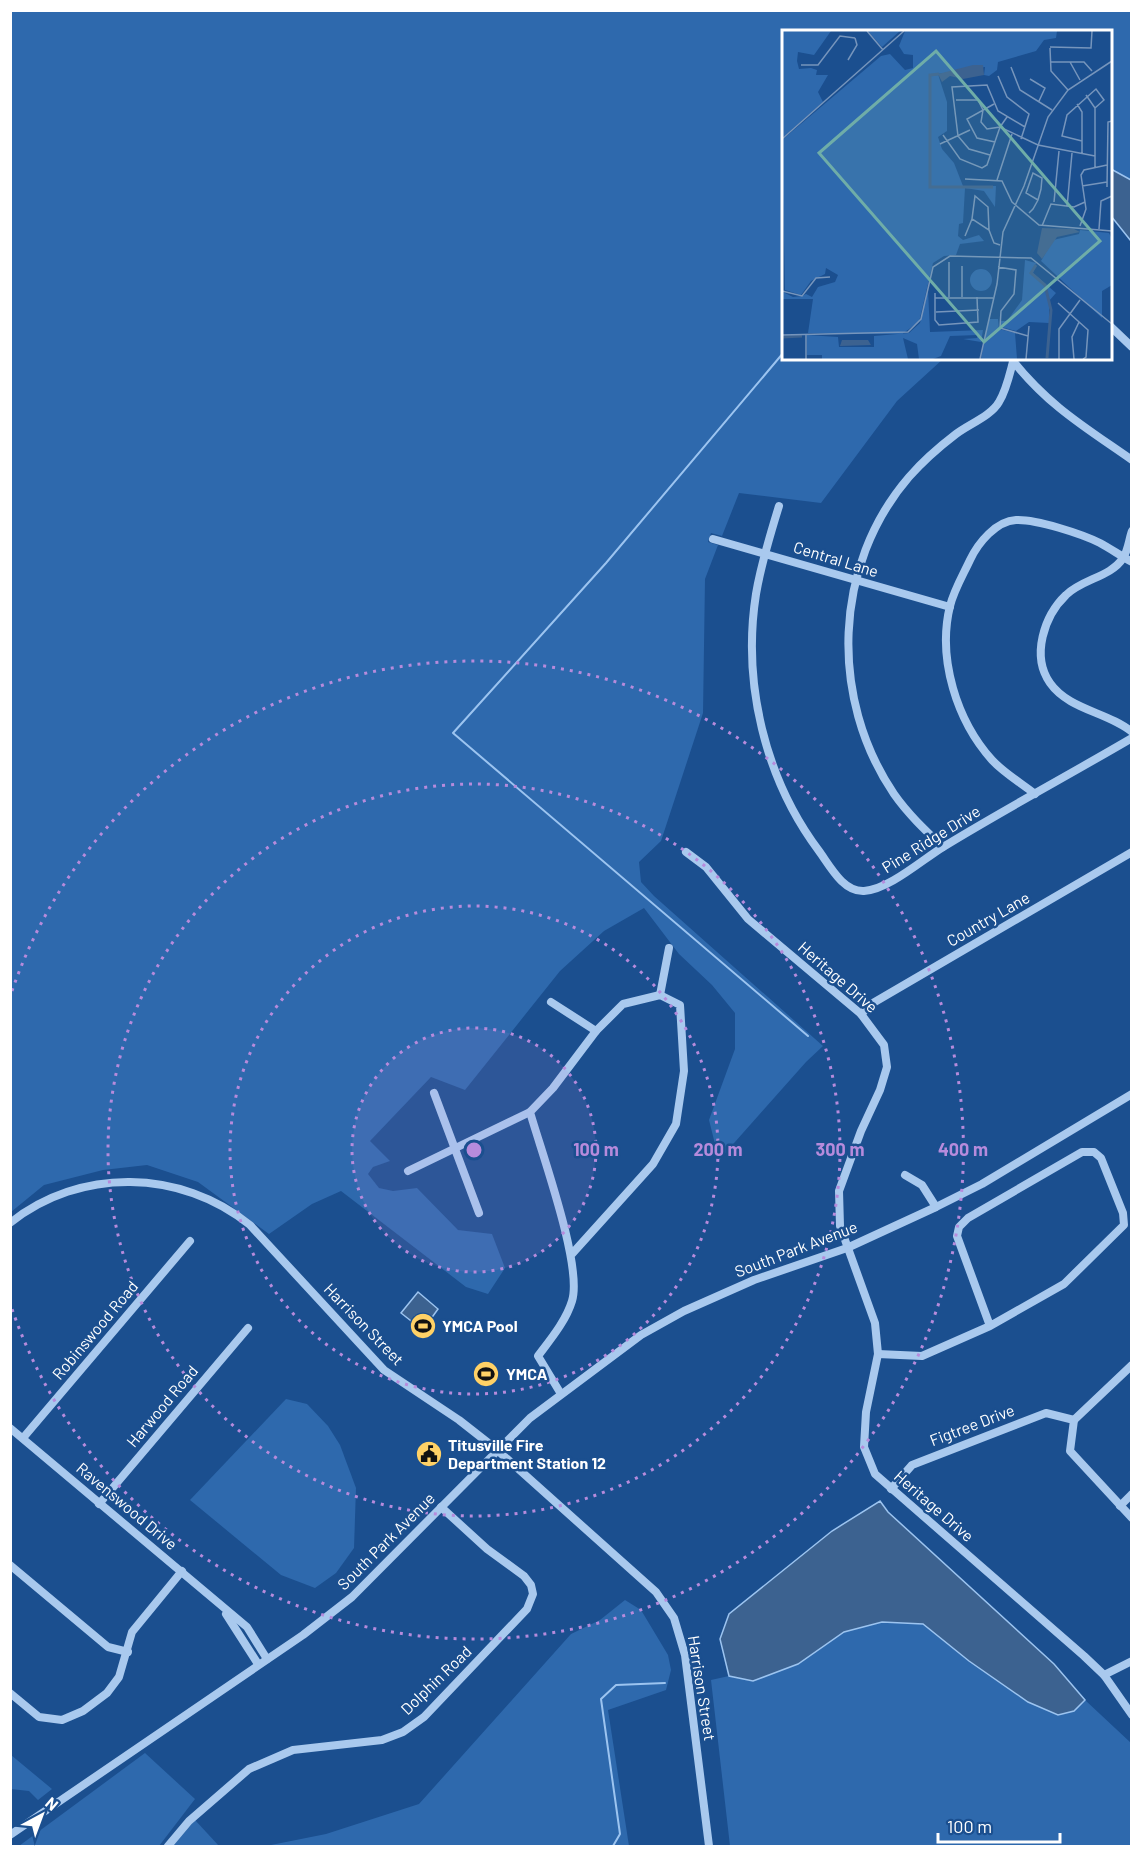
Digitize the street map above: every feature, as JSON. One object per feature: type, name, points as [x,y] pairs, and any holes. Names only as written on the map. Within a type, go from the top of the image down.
[{"type":"street","points":[[1112,328],[1131,347]]},
{"type":"street","points":[[1013,360],[1038,392],[1089,433],[1131,460]]},
{"type":"street","points":[[943,847],[914,819],[893,793],[865,738],[854,707],[848,660],[849,619],[855,581],[869,541],[886,507],[923,462],[999,403],[1013,360]]},
{"type":"street","name":"Pine Ridge Drive","points":[[779,506],[765,553],[752,630],[753,681],[757,710],[780,784],[809,838],[846,886],[862,892],[878,889],[943,847],[1131,738]]},
{"type":"street","points":[[1035,794],[994,762],[966,722],[952,687],[947,652],[950,607],[972,556],[991,531],[1014,520],[1039,522],[1099,543],[1127,560]]},
{"type":"street","points":[[1127,560],[1131,531]]},
{"type":"street","name":"Central Lane","points":[[713,539],[950,607]]},
{"type":"street","points":[[1127,560],[1065,595],[1042,634],[1042,660],[1050,683],[1072,701],[1131,732]]},
{"type":"street","name":"Heritage Drive","points":[[686,852],[706,867],[748,919],[861,1014],[884,1045],[887,1067],[839,1191],[839,1220],[875,1323],[878,1354],[866,1412],[864,1447],[875,1474],[1056,1630],[1104,1675],[1131,1715]]},
{"type":"street","name":"Country Lane","points":[[861,1014],[873,1003],[1131,852]]},
{"type":"street","points":[[660,994],[669,948]]},
{"type":"street","points":[[408,1171],[454,1151],[530,1112],[553,1088],[596,1031],[623,1004],[660,994],[680,1005],[684,1071],[676,1124],[653,1164],[572,1255]]},
{"type":"street","points":[[551,1002],[596,1031]]},
{"type":"street","points":[[434,1093],[478,1213]]},
{"type":"street","name":"South Park Avenue","points":[[10,1835],[267,1659],[352,1596],[496,1449],[561,1394],[641,1335],[684,1311],[754,1280],[847,1248],[936,1207],[982,1184],[1131,1094]]},
{"type":"street","points":[[530,1112],[572,1255],[573,1300],[557,1331],[538,1356],[561,1394]]},
{"type":"street","points":[[878,1354],[922,1356],[990,1326],[1064,1284],[1122,1228],[1123,1213],[1101,1158],[1094,1152],[1087,1151],[1074,1156],[959,1227],[957,1236],[990,1326]]},
{"type":"street","points":[[905,1175],[922,1185],[936,1207]]},
{"type":"street","name":"Harrison Street","points":[[10,1222],[50,1199],[81,1187],[107,1182],[135,1181],[176,1186],[203,1196],[230,1209],[257,1232],[384,1370],[459,1420],[496,1449],[656,1592],[674,1618],[685,1655],[710,1846]]},
{"type":"street","name":"Robinswood Road","points":[[23,1438],[190,1241]]},
{"type":"street","name":"Harwood Road","points":[[99,1504],[248,1328]]},
{"type":"street","points":[[1131,1365],[1074,1420],[1070,1451],[1131,1518]]},
{"type":"street","name":"Figtree Drive","points":[[891,1489],[912,1464],[1036,1416],[1046,1413],[1074,1420]]},
{"type":"street","name":"Ravenswood Drive","points":[[10,1428],[247,1627],[267,1659]]},
{"type":"street","points":[[1120,1506],[1131,1494]]},
{"type":"street","name":"Dolphin Road","points":[[168,1846],[189,1821],[249,1769],[293,1750],[382,1740],[403,1732],[424,1717],[527,1609],[532,1602],[533,1594],[528,1581],[482,1545],[441,1507]]},
{"type":"street","points":[[10,1565],[108,1647],[128,1652]]},
{"type":"street","points":[[10,1694],[39,1717],[63,1720],[83,1711],[107,1693],[119,1677],[132,1632],[182,1571]]},
{"type":"street","name":"Ravenswood Drive","points":[[223,1609],[258,1664]]},
{"type":"street","points":[[1104,1675],[1131,1661]]},
{"type":"shaded area","points":[[11,11],[1131,11],[1131,180],[1112,170],[1112,30],[782,30],[782,360],[942,360],[897,401],[821,503],[739,493],[722,536],[711,533],[708,542],[718,545],[705,579],[703,713],[661,841],[639,862],[641,882],[823,1046],[719,1160],[709,1120],[735,1049],[735,1013],[712,985],[679,954],[644,908],[604,931],[560,971],[465,1090],[431,1077],[370,1141],[390,1161],[373,1167],[368,1174],[379,1188],[393,1191],[417,1188],[458,1230],[492,1234],[505,1268],[488,1294],[466,1287],[341,1191],[312,1204],[269,1234],[198,1182],[147,1165],[103,1170],[44,1185],[11,1212]]},
{"type":"shaded area","points":[[1112,170],[1131,180],[1131,241],[1112,217]]},
{"type":"shaded area","points":[[418,1292],[438,1309],[428,1323],[421,1317],[415,1324],[401,1313]]},
{"type":"shaded area","points":[[286,1399],[307,1404],[328,1426],[340,1445],[356,1488],[354,1548],[336,1573],[315,1588],[281,1575],[190,1500]]},
{"type":"shaded area","points":[[880,1501],[888,1512],[1054,1664],[1085,1700],[1074,1711],[1058,1715],[1028,1702],[969,1661],[923,1624],[882,1622],[844,1632],[798,1664],[753,1681],[729,1676],[720,1639],[729,1614],[832,1531]]},
{"type":"shaded area","points":[[625,1600],[641,1610],[668,1655],[671,1670],[666,1690],[608,1710],[629,1846],[266,1846],[326,1834],[419,1804],[571,1634],[600,1620]]},
{"type":"shaded area","points":[[882,1622],[923,1624],[969,1661],[1028,1702],[1074,1711],[1085,1700],[1131,1743],[1131,1846],[730,1846],[711,1680],[729,1676],[753,1681],[798,1664],[844,1632]]},
{"type":"shaded area","points":[[145,1753],[195,1799],[159,1846],[19,1846]]},
{"type":"shaded area","points":[[11,1755],[52,1789],[38,1800],[29,1791],[11,1789]]},
{"type":"shaded area","points":[[195,1820],[219,1846],[173,1846]]},
{"type":"waterway","points":[[782,354],[606,563],[453,733],[808,1036]]},
{"type":"waterway","points":[[613,1846],[620,1834],[601,1699],[616,1685],[665,1683]]},
{"type":"place","name":"YMCA Pool","points":[[423,1326]]},
{"type":"place","name":"YMCA","points":[[486,1374]]},
{"type":"place","name":"Titusville Fire Department Station 12","points":[[429,1454]]}]
